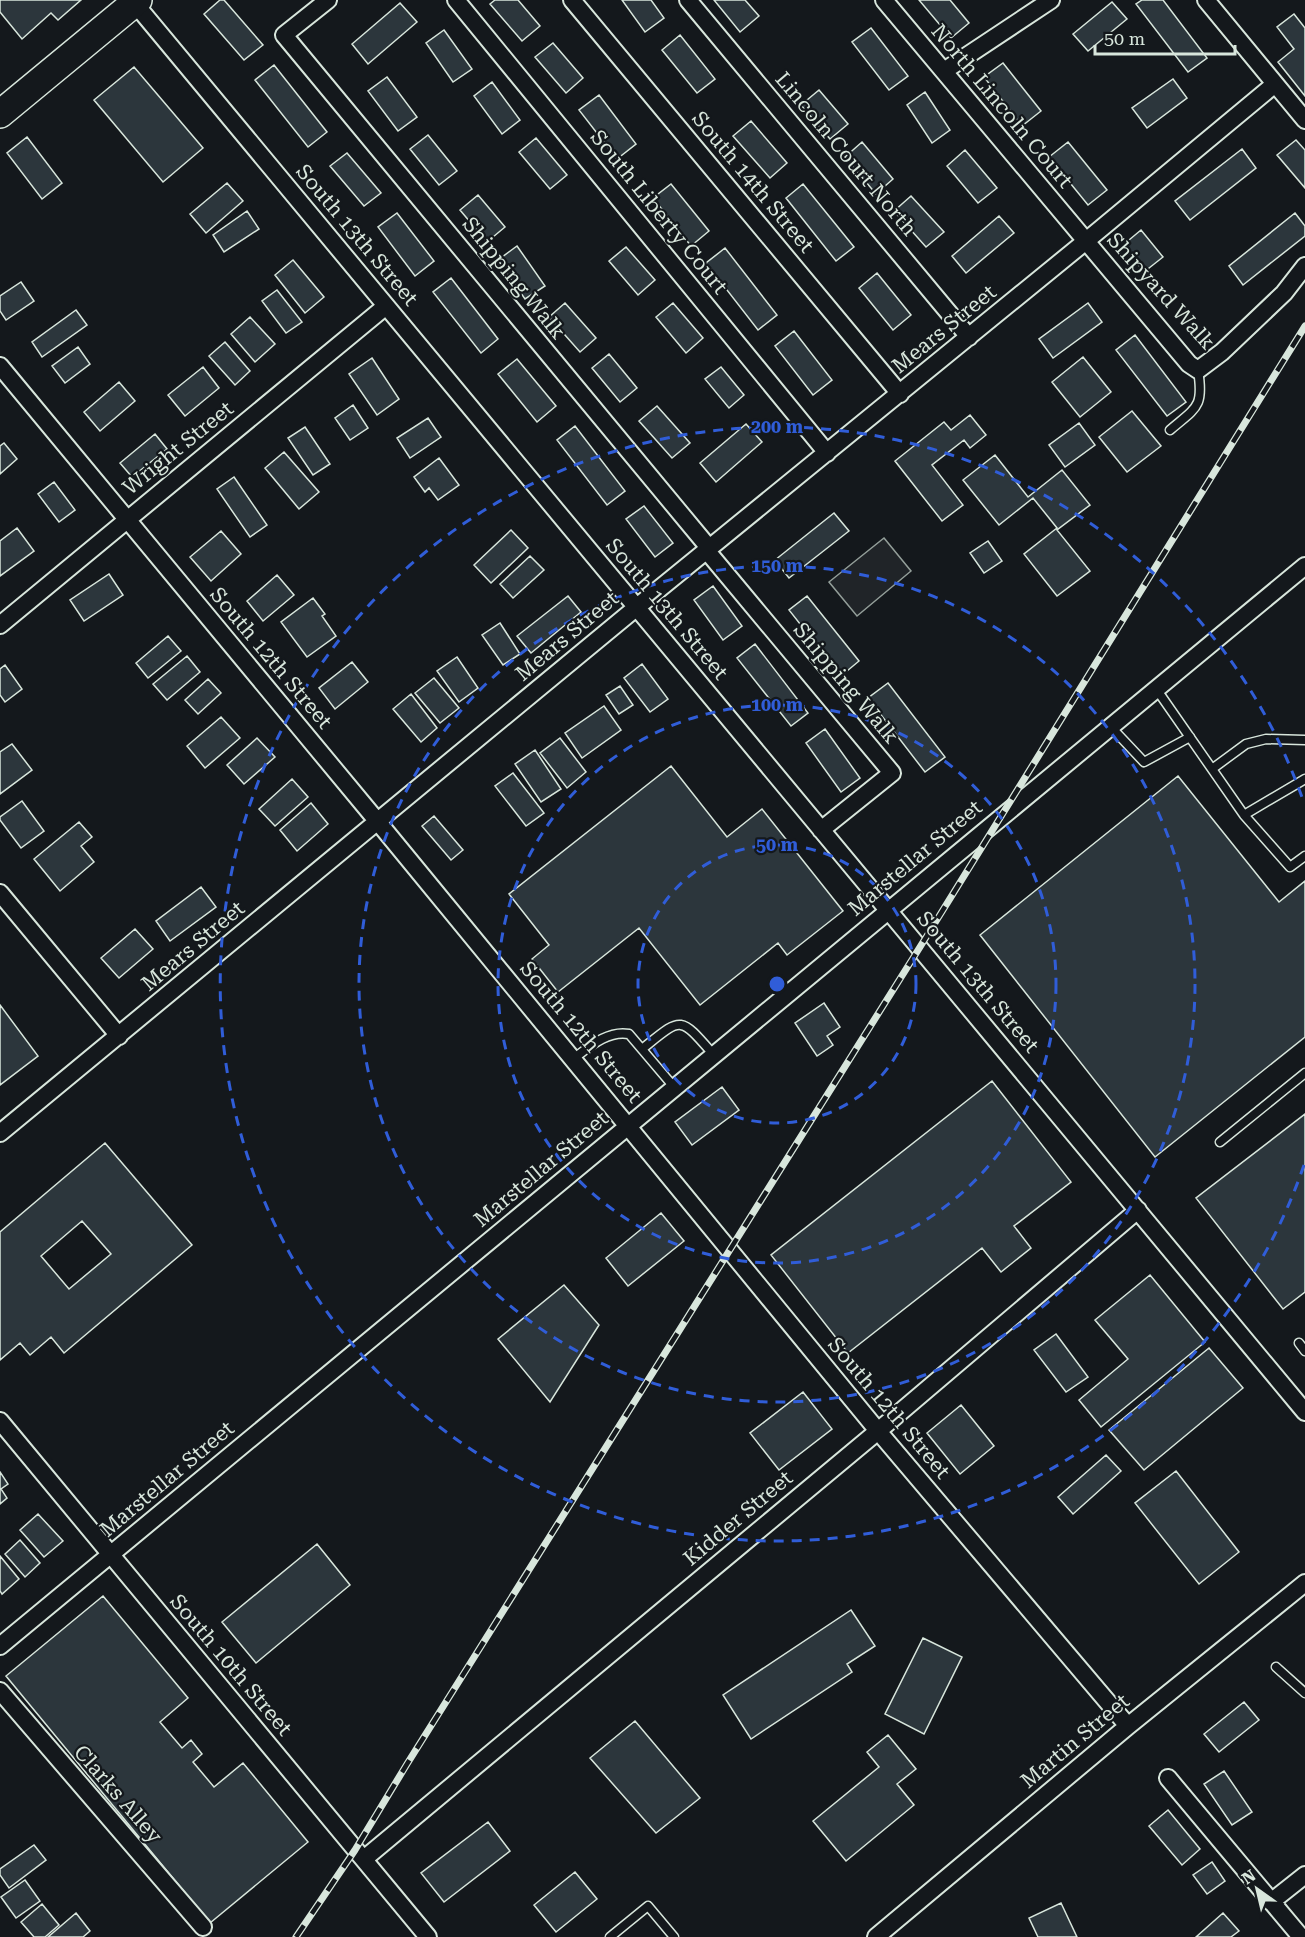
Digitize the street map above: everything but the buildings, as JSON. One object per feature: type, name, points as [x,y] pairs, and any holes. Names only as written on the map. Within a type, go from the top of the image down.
[{"type":"main road","points":[[0,114],[135,1]]},
{"type":"street","name":"Shipping Walk","points":[[328,0],[284,35],[892,773],[821,830]]},
{"type":"street","name":"South Liberty Court","points":[[456,0],[827,453]]},
{"type":"street","name":"South 14th Street","points":[[572,0],[900,394]]},
{"type":"street","name":"Lincoln Court North","points":[[688,0],[969,337]]},
{"type":"street","name":"North Lincoln Court","points":[[884,0],[1086,242]]},
{"type":"street","points":[[944,71],[1052,0]]},
{"type":"street","points":[[1206,0],[1305,120]]},
{"type":"street","name":"South 13th Street","points":[[135,1],[1305,1412]]},
{"type":"street","name":"Mears Street","points":[[0,1133],[637,608],[1086,242],[1275,84]]},
{"type":"street","name":"Shipyard Walk","points":[[1086,242],[1189,363],[1198,370],[1222,352],[1284,293],[1305,266]]},
{"type":"street","name":"Wright Street","points":[[0,626],[386,306]]},
{"type":"street","name":"South 12th Street","points":[[0,366],[878,1431],[1128,1726]]},
{"type":"street","name":"Marstellar Street","points":[[0,1646],[1305,566]]},
{"type":"street","points":[[0,893],[119,1036]]},
{"type":"street","name":"Kidder Street","points":[[364,1859],[878,1431],[1138,1210]]},
{"type":"street","name":"South 10th Street","points":[[0,1421],[429,1937]]},
{"type":"street","name":"Martin Street","points":[[876,1937],[1128,1726],[1305,1583]]},
{"type":"street","name":"Clarks Alley","points":[[0,1691],[202,1927]]},
{"type":"street","points":[[1168,1778],[1300,1937]]},
{"type":"street","points":[[1271,1902],[1305,1875]]},
{"type":"lane","points":[[1170,430],[1197,407],[1200,398],[1198,370]]},
{"type":"lane","points":[[1157,690],[1244,815],[1290,867],[1305,856]]},
{"type":"lane","points":[[1111,727],[1144,762],[1190,737]]},
{"type":"lane","points":[[1212,769],[1246,744],[1266,739],[1305,740]]},
{"type":"lane","points":[[1244,815],[1305,779]]},
{"type":"lane","points":[[642,1049],[670,1026],[678,1024],[691,1029],[713,1054]]},
{"type":"lane","points":[[573,1059],[597,1042],[619,1032],[628,1034],[674,1087]]},
{"type":"lane","points":[[1220,1142],[1305,1073]]},
{"type":"lane","points":[[1299,1343],[1305,1351]]},
{"type":"lane","points":[[1276,1667],[1305,1693]]},
{"type":"lane","points":[[610,1937],[648,1906],[674,1937]]},
{"type":"shaded area","points":[[884,538],[911,571],[857,616],[829,582]]},
{"type":"railway","points":[[296,1937],[355,1850],[1305,326]]}]
